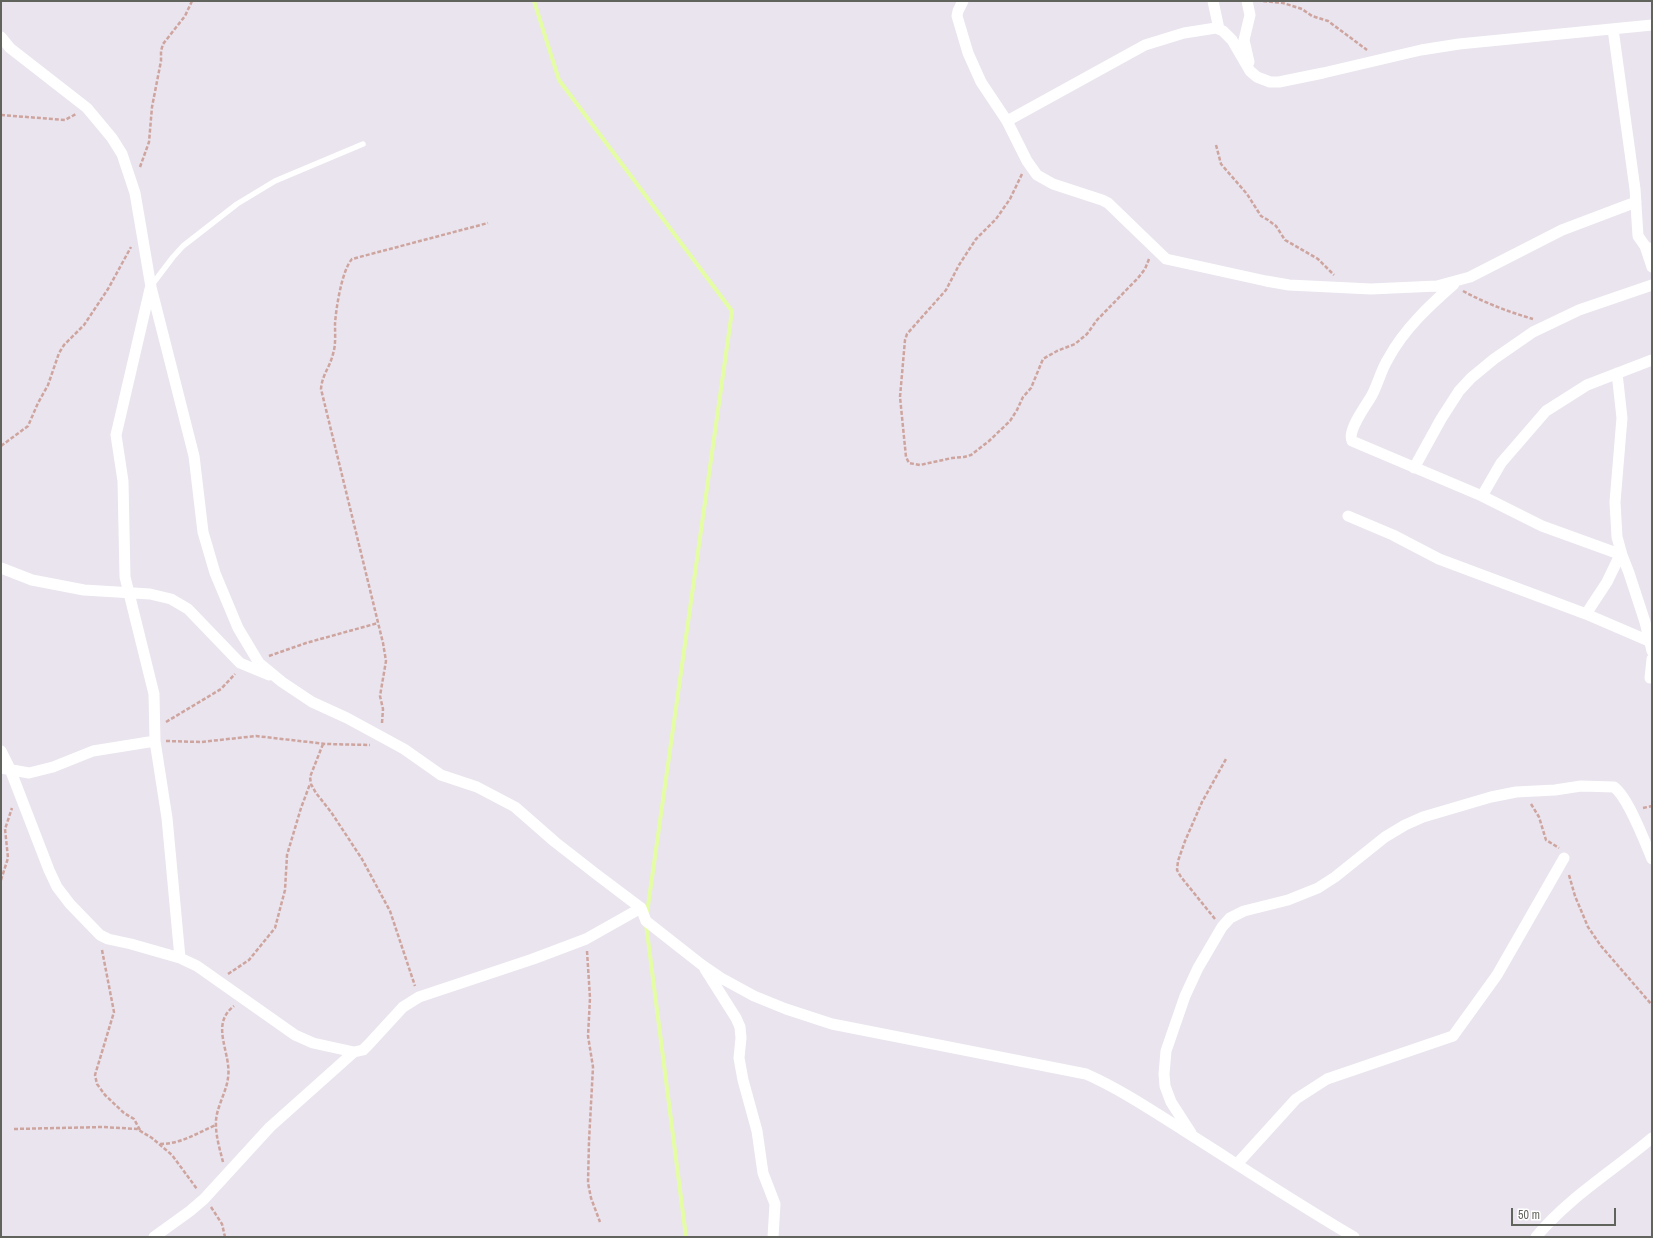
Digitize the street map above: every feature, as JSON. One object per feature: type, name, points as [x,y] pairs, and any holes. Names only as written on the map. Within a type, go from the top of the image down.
[{"type":"street","points":[[963,1],[957,16],[972,65],[981,82],[1007,121],[1027,161],[1043,180],[1108,203],[1166,259],[1289,285],[1371,289],[1437,286],[1455,283],[1481,273],[1562,230],[1636,202]]},
{"type":"street","points":[[1213,1],[1219,29]]},
{"type":"street","points":[[1247,1],[1250,15],[1244,40],[1250,71]]},
{"type":"street","points":[[1007,121],[1145,45],[1184,33],[1219,29],[1223,31],[1232,40],[1250,71],[1264,81],[1279,82],[1421,50],[1459,44],[1652,25]]},
{"type":"street","points":[[1613,29],[1636,202],[1638,236],[1648,248],[1652,267]]},
{"type":"street","points":[[1,37],[10,48],[88,108],[112,138],[122,154],[135,193],[151,287],[194,456],[203,532],[215,573],[238,628],[259,663],[312,702],[347,718],[404,749],[441,776],[477,788],[515,807],[590,870],[641,908],[646,921],[702,965],[721,978],[754,996],[786,1009],[832,1024],[1086,1074],[1110,1084],[1237,1164],[1297,1204],[1354,1237]]},
{"type":"street","points":[[1455,283],[1429,306],[1395,348],[1388,359],[1373,394],[1358,418],[1351,434],[1351,439],[1354,443],[1482,496],[1542,526],[1621,555]]},
{"type":"street","points":[[1414,468],[1441,419],[1459,391],[1471,378],[1494,359],[1533,332],[1551,323],[1579,310],[1652,285]]},
{"type":"street","points":[[151,287],[116,435],[123,481],[125,577],[154,694],[156,741],[168,818],[180,958]]},
{"type":"street","points":[[1482,496],[1501,463],[1546,411],[1587,385],[1652,360]]},
{"type":"street","points":[[1617,373],[1622,418],[1616,471],[1615,502],[1617,537],[1621,555],[1629,573],[1651,646]]},
{"type":"street","points":[[1348,516],[1393,535],[1439,559],[1586,614],[1651,646]]},
{"type":"street","points":[[1586,614],[1607,582],[1621,555]]},
{"type":"street","points":[[1,568],[32,580],[84,590],[150,594],[171,599],[188,609],[243,665],[279,679]]},
{"type":"street","points":[[1650,678],[1652,659]]},
{"type":"street","points":[[6,768],[29,772],[39,771],[93,751],[156,741]]},
{"type":"street","points":[[1,750],[6,768],[19,793],[57,887],[70,904],[100,935],[108,939],[180,958],[197,966],[244,998],[282,1028],[313,1043],[354,1052],[363,1050],[378,1036],[403,1007],[420,997],[586,939],[641,908]]},
{"type":"street","points":[[1193,1136],[1171,1102],[1165,1086],[1164,1074],[1166,1051],[1174,1032],[1185,996],[1198,968],[1222,927],[1230,918],[1244,911],[1288,900],[1318,888],[1335,877],[1385,837],[1405,825],[1491,797],[1522,791],[1555,790],[1581,786],[1614,787],[1620,793],[1630,810],[1652,859]]},
{"type":"street","points":[[1237,1164],[1296,1099],[1327,1079],[1453,1036],[1497,975],[1564,858]]},
{"type":"street","points":[[702,965],[736,1018],[740,1027],[741,1038],[739,1058],[743,1080],[757,1131],[763,1173],[776,1204],[773,1237]]},
{"type":"street","points":[[154,1237],[204,1199],[270,1127],[354,1052]]},
{"type":"street","points":[[1536,1237],[1564,1206],[1625,1162],[1652,1138]]},
{"type":"lane","points":[[151,287],[183,246],[237,204],[275,181],[363,144]]},
{"type":"path","points":[[139,169],[149,142],[152,107],[163,44],[184,16],[192,1]]},
{"type":"path","points":[[1263,1],[1283,3],[1302,9],[1312,16],[1328,21],[1380,59]]},
{"type":"path","points":[[1,115],[65,120],[88,108]]},
{"type":"path","points":[[1216,145],[1221,164],[1247,194],[1260,216],[1276,226],[1285,240],[1318,259],[1347,288]]},
{"type":"path","points":[[1027,161],[1019,183],[996,219],[976,239],[959,265],[946,290],[930,310],[907,334],[905,340],[900,397],[906,457],[908,463],[920,464],[964,457],[971,455],[989,441],[1014,415],[1023,398],[1031,388],[1043,359],[1074,344],[1087,334],[1097,320],[1138,278],[1145,269],[1154,248]]},
{"type":"path","points":[[382,737],[381,726],[383,709],[380,696],[386,661],[384,643],[321,389],[322,379],[328,369],[334,353],[336,312],[346,267],[352,259],[488,223]]},
{"type":"path","points":[[1,446],[28,426],[38,402],[48,385],[61,349],[84,325],[108,289],[141,228]]},
{"type":"path","points":[[1455,283],[1478,298],[1519,315],[1551,323]]},
{"type":"path","points":[[252,651],[270,656],[306,643],[378,623]]},
{"type":"path","points":[[155,729],[221,689],[243,665]]},
{"type":"path","points":[[156,741],[201,742],[256,736],[323,744],[373,745]]},
{"type":"path","points":[[218,980],[249,960],[275,928],[285,890],[288,855],[301,808],[310,784],[310,777],[323,744]]},
{"type":"path","points":[[1222,927],[1177,870],[1178,861],[1185,841],[1202,802],[1226,759]]},
{"type":"path","points":[[310,784],[362,858],[390,911],[420,997]]},
{"type":"path","points":[[1522,791],[1539,817],[1546,840],[1559,848],[1564,858],[1575,896],[1588,927],[1601,946],[1652,1005]]},
{"type":"path","points":[[1,880],[8,858],[5,829],[8,816],[19,793]]},
{"type":"path","points":[[100,935],[114,1012],[95,1075],[97,1084],[105,1095],[124,1113],[134,1119],[141,1131]]},
{"type":"path","points":[[586,939],[590,998],[588,1036],[593,1067],[588,1183],[590,1198],[600,1222]]},
{"type":"path","points":[[225,1176],[216,1125],[218,1112],[228,1077],[222,1024],[228,1010],[244,998]]},
{"type":"path","points":[[160,1144],[181,1142],[216,1125]]},
{"type":"path","points":[[14,1129],[103,1127],[137,1129],[141,1131],[172,1154],[222,1224],[225,1237]]},
{"type":"waterway","points":[[534,1],[559,80],[732,311],[647,913]]},
{"type":"waterway","points":[[646,924],[686,1237]]}]
